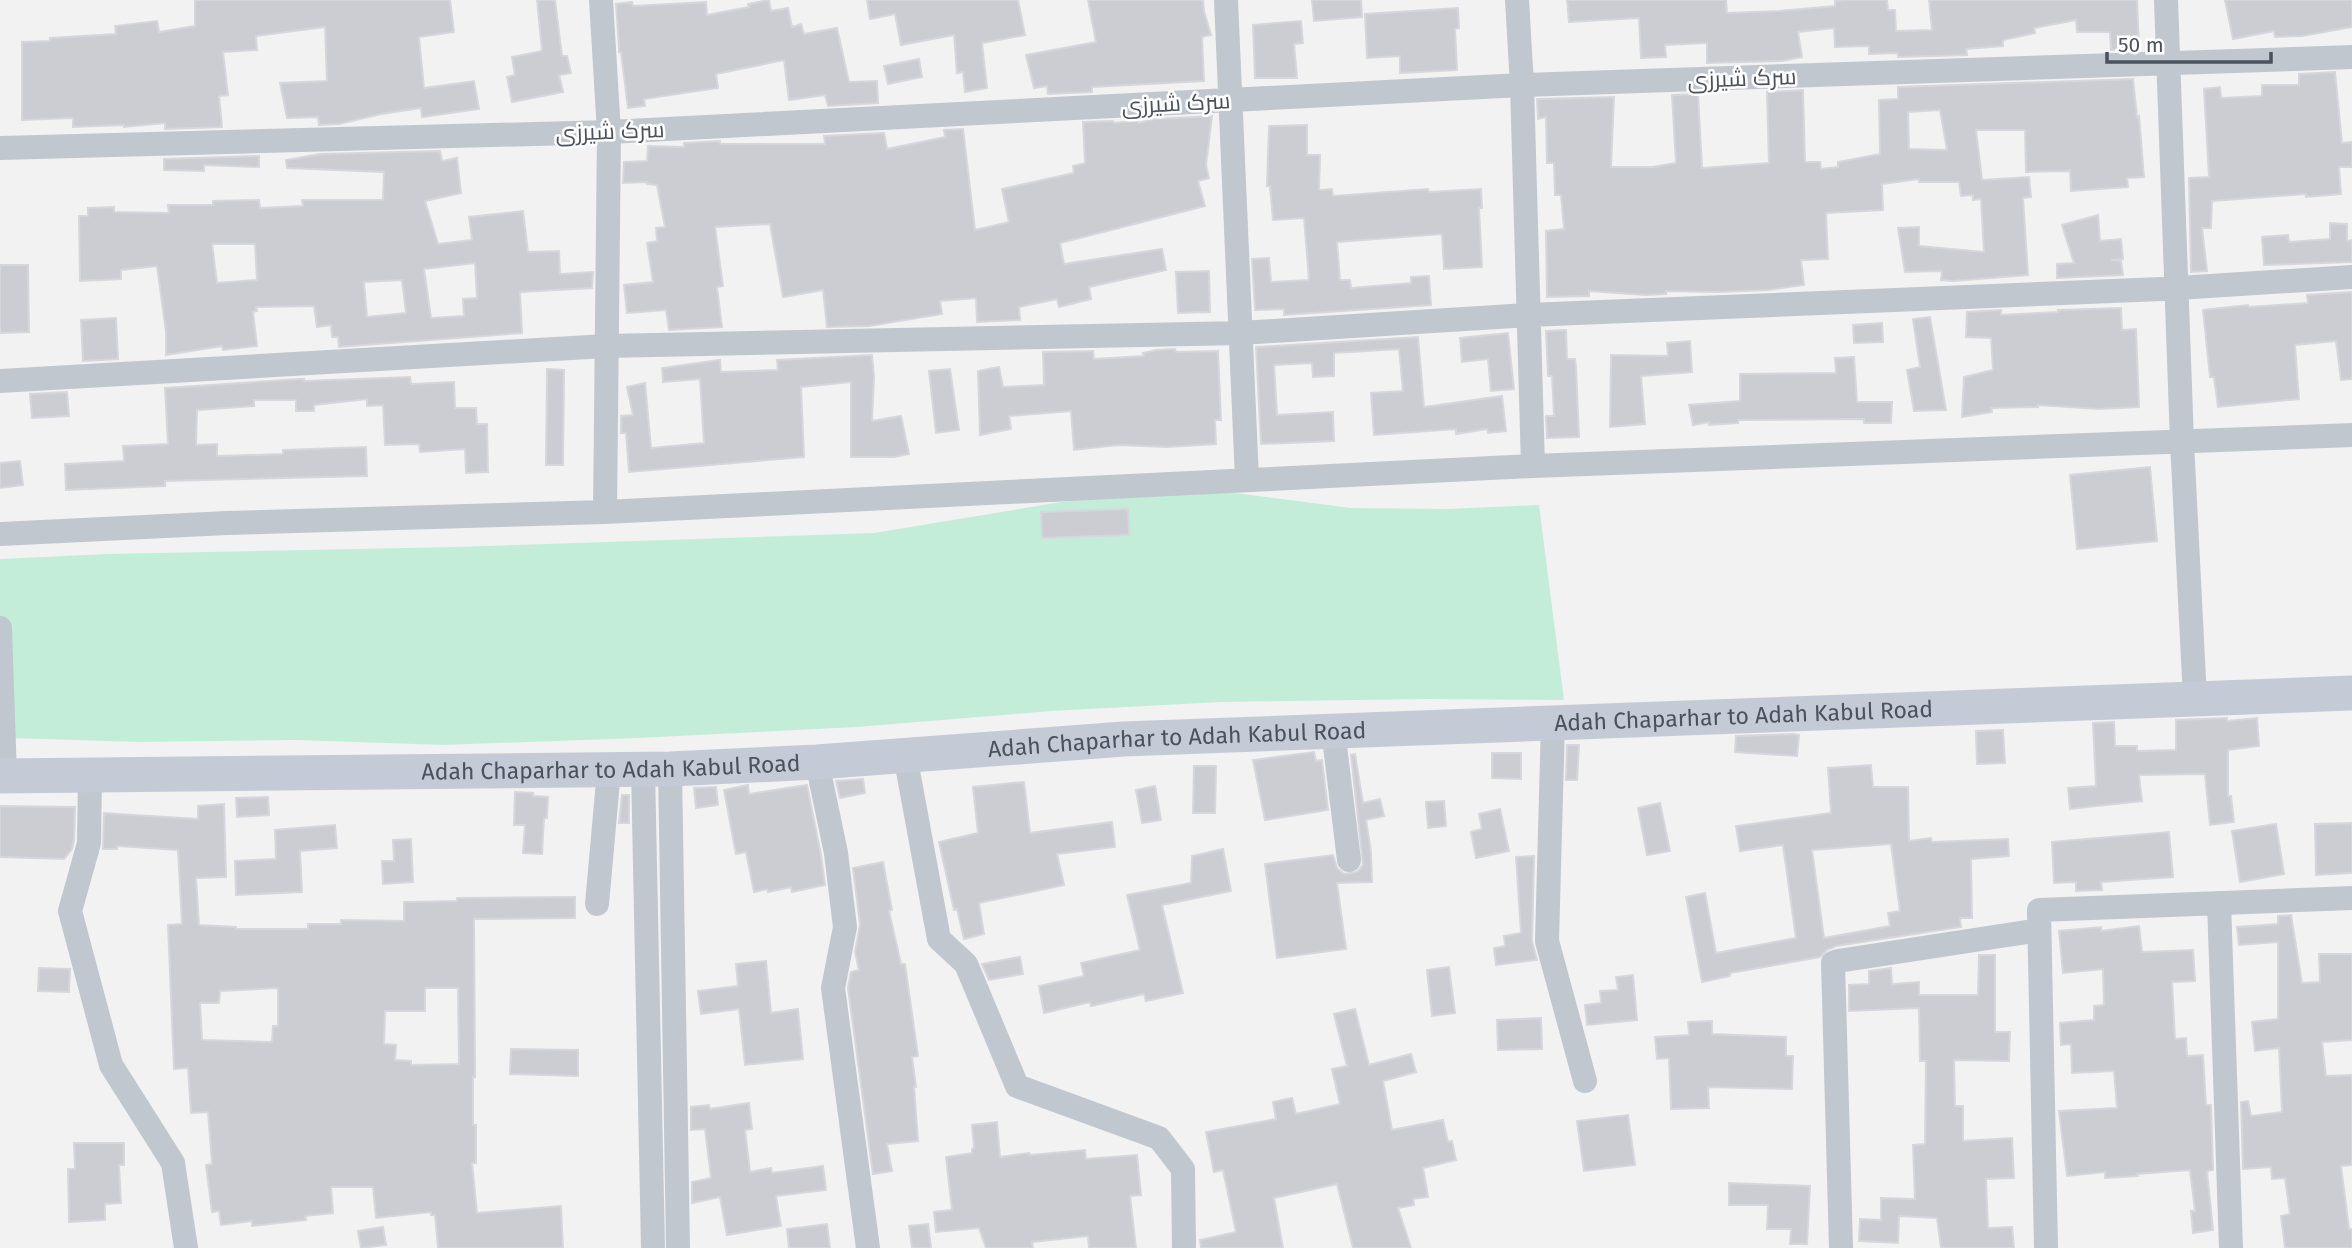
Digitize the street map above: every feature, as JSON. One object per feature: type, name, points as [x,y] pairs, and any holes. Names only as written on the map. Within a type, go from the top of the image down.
[{"type":"main road","name":"Adah Chaparhar to Adah Kabul Road","points":[[2,776],[641,769],[817,762],[1124,739],[2352,692]]},
{"type":"street","points":[[601,0],[609,132],[605,512]]},
{"type":"street","points":[[1226,0],[1247,479]]},
{"type":"street","points":[[1517,0],[1533,466]]},
{"type":"street","points":[[2153,0],[2162,64]]},
{"type":"street","points":[[2166,0],[2162,64],[2188,699]]},
{"type":"street","name":"سرک شیرزی","points":[[0,148],[609,132],[1522,85],[2352,57]]},
{"type":"street","points":[[0,381],[606,346],[1241,333],[1528,315],[2170,289],[2352,277]]},
{"type":"street","points":[[0,534],[227,523],[605,512],[1533,466],[2352,435]]},
{"type":"street","points":[[0,628],[2,776]]},
{"type":"street","points":[[1553,722],[1547,941],[1585,1081]]},
{"type":"street","points":[[1333,730],[1349,860]]},
{"type":"street","points":[[905,755],[939,939],[967,964],[1017,1086],[1159,1138],[1183,1169],[1184,1248]]},
{"type":"street","points":[[817,762],[836,853],[845,927],[833,988],[868,1248]]},
{"type":"street","points":[[597,904],[641,769]]},
{"type":"street","points":[[641,769],[653,1248]]},
{"type":"street","points":[[641,769],[678,1248]]},
{"type":"street","points":[[90,775],[89,843],[69,911],[111,1065],[173,1163],[186,1248]]},
{"type":"street","points":[[2046,1248],[2039,910],[2352,898]]},
{"type":"street","points":[[2219,903],[2231,1248]]},
{"type":"street","points":[[1841,1248],[1833,963],[2039,930]]},
{"type":"green space","points":[[1155,492],[1235,493],[1351,508],[1448,509],[1539,505],[1564,700],[1221,702],[1051,711],[857,727],[444,745],[296,740],[139,742],[10,738],[0,627],[0,559],[874,533],[1061,502]]},
{"type":"building","points":[[195,0],[450,0],[454,32],[419,37],[424,88],[474,81],[479,109],[422,117],[421,108],[339,124],[319,125],[318,117],[287,118],[280,83],[327,81],[325,27],[256,36],[257,50],[223,52],[228,95],[219,96],[222,127],[165,129],[165,123],[124,127],[73,127],[73,118],[22,120],[22,42],[116,34],[115,26],[157,21],[159,32],[195,26]]},
{"type":"building","points":[[537,0],[555,0],[562,56],[567,56],[571,73],[559,75],[563,92],[512,102],[507,77],[515,75],[512,57],[542,51]]},
{"type":"building","points":[[769,0],[771,11],[788,8],[792,27],[801,24],[804,34],[837,28],[849,82],[877,81],[878,103],[828,106],[825,95],[789,100],[784,60],[716,74],[718,88],[644,99],[645,106],[628,108],[619,52],[616,4],[632,2],[633,6],[706,2],[707,15],[749,7],[748,4]]},
{"type":"building","points":[[867,0],[1018,0],[1025,35],[982,43],[987,88],[965,92],[963,72],[957,73],[954,35],[901,45],[895,14],[870,19]]},
{"type":"building","points":[[1088,0],[1203,0],[1211,35],[1202,37],[1204,81],[1092,87],[1092,92],[1048,94],[1047,86],[1034,88],[1026,55],[1096,42]]},
{"type":"building","points":[[1312,0],[1361,0],[1362,17],[1314,21]]},
{"type":"building","points":[[1567,0],[1726,0],[1727,13],[1835,6],[1835,1],[1887,0],[1888,10],[1895,10],[1896,31],[1932,30],[1929,0],[2137,0],[2139,47],[2111,50],[2110,32],[2077,32],[2076,20],[2034,28],[2035,33],[2003,40],[2003,46],[1966,49],[1967,55],[1898,57],[1898,53],[1869,54],[1869,46],[1835,47],[1834,28],[1798,32],[1802,57],[1782,61],[1707,63],[1707,43],[1665,45],[1666,57],[1641,58],[1639,18],[1569,22]]},
{"type":"building","points":[[2225,0],[2352,0],[2352,27],[2302,36],[2275,37],[2274,31],[2233,39]]},
{"type":"building","points":[[1458,8],[1459,28],[1455,29],[1457,70],[1400,73],[1400,56],[1367,58],[1365,14]]},
{"type":"building","points":[[1301,21],[1303,43],[1294,44],[1297,78],[1255,78],[1253,25]]},
{"type":"building","points":[[919,59],[922,77],[888,84],[884,66]]},
{"type":"building","points":[[2335,72],[2342,143],[2352,142],[2352,167],[2339,167],[2341,194],[2212,201],[2211,228],[2202,228],[2207,271],[2191,272],[2189,178],[2209,177],[2204,89],[2220,87],[2221,98],[2262,96],[2262,85],[2299,85],[2299,74]]},
{"type":"building","points":[[2133,79],[2144,177],[2127,178],[2128,187],[2071,191],[2070,171],[2026,172],[2025,130],[1976,130],[1982,180],[2029,177],[2031,197],[2023,198],[2028,275],[1953,281],[1941,280],[1942,271],[1905,272],[1898,228],[1919,227],[1919,246],[1984,252],[1981,199],[1973,200],[1973,195],[1961,196],[1959,182],[1919,182],[1919,179],[1882,184],[1883,210],[1826,213],[1828,259],[1801,260],[1804,285],[1768,290],[1666,291],[1666,294],[1646,295],[1589,291],[1589,296],[1547,297],[1546,231],[1564,229],[1561,195],[1555,195],[1554,163],[1547,163],[1546,117],[1538,119],[1537,99],[1614,97],[1611,167],[1652,167],[1676,163],[1672,95],[1698,94],[1702,168],[1769,163],[1767,92],[1803,90],[1805,162],[1820,162],[1821,169],[1838,167],[1838,162],[1880,154],[1879,100],[1898,99],[1898,87]],"holes":[[[1940,110],[1947,150],[1909,149],[1908,112]]]},
{"type":"building","points":[[1212,116],[1206,165],[1209,178],[1198,181],[1205,206],[1060,243],[1064,264],[1162,249],[1166,270],[1089,287],[1091,299],[1059,307],[1057,299],[1019,307],[1020,320],[977,322],[976,298],[940,301],[942,314],[869,326],[827,327],[823,290],[783,297],[770,224],[715,227],[723,286],[717,287],[722,327],[669,330],[666,310],[627,313],[624,285],[653,282],[647,243],[657,241],[656,228],[665,227],[657,185],[647,182],[623,183],[624,162],[647,161],[648,146],[684,147],[684,143],[720,141],[720,144],[825,144],[824,136],[884,133],[887,149],[945,137],[944,130],[963,129],[975,230],[1009,222],[1002,189],[1074,173],[1073,166],[1085,163],[1083,122],[1114,123],[1138,120],[1138,123],[1155,119]]},
{"type":"building","points":[[1307,125],[1307,155],[1320,155],[1319,190],[1332,189],[1333,196],[1428,189],[1429,192],[1481,189],[1482,208],[1479,208],[1482,267],[1444,269],[1442,234],[1337,242],[1340,280],[1350,280],[1351,288],[1411,283],[1411,277],[1429,276],[1431,305],[1284,315],[1284,309],[1255,310],[1252,259],[1269,258],[1271,282],[1309,280],[1304,218],[1273,220],[1270,186],[1267,186],[1269,126]]},
{"type":"building","points":[[440,151],[442,161],[457,158],[461,193],[425,201],[438,244],[472,240],[469,217],[523,211],[528,252],[559,251],[560,274],[593,272],[592,288],[520,292],[522,333],[339,347],[338,337],[332,337],[331,325],[317,327],[314,306],[256,307],[257,311],[253,312],[257,346],[223,350],[222,346],[166,355],[166,332],[157,266],[121,270],[121,279],[80,281],[79,216],[88,216],[88,208],[114,207],[114,212],[169,213],[168,205],[213,205],[213,201],[259,200],[260,208],[303,206],[302,200],[383,200],[384,172],[287,168],[286,160],[320,154]],"holes":[[[212,244],[255,244],[257,280],[217,283]],[[475,263],[477,298],[463,299],[464,316],[431,318],[424,269]],[[402,280],[406,313],[367,317],[364,282]]]},
{"type":"building","points":[[259,156],[259,167],[204,165],[204,171],[164,170],[164,159]]},
{"type":"building","points":[[2098,215],[2100,241],[2121,239],[2123,259],[2111,260],[2121,261],[2123,275],[2057,278],[2057,264],[2074,263],[2062,225]]},
{"type":"building","points":[[2330,223],[2347,224],[2347,241],[2352,240],[2352,262],[2264,265],[2262,237],[2288,235],[2289,242],[2330,239]]},
{"type":"building","points":[[0,265],[28,265],[29,332],[0,333]]},
{"type":"building","points":[[1209,271],[1210,312],[1178,313],[1176,272]]},
{"type":"building","points":[[2352,292],[2352,379],[2341,380],[2336,341],[2295,345],[2299,399],[2218,407],[2214,377],[2210,377],[2203,310],[2308,303],[2307,295]]},
{"type":"building","points":[[2121,308],[2122,330],[2136,329],[2139,407],[2098,409],[2038,405],[1991,408],[1992,412],[1962,417],[1964,377],[1993,370],[1991,338],[1966,337],[1967,312],[2001,310],[2001,315]]},
{"type":"building","points":[[1930,317],[1946,410],[1914,411],[1907,370],[1920,367],[1913,319]]},
{"type":"building","points":[[116,318],[118,359],[83,361],[81,320]]},
{"type":"building","points":[[1882,323],[1883,342],[1854,343],[1853,325]]},
{"type":"building","points":[[1566,330],[1567,359],[1575,359],[1576,367],[1579,437],[1547,438],[1546,416],[1554,416],[1552,376],[1548,376],[1546,331]]},
{"type":"building","points":[[1508,333],[1514,389],[1491,391],[1488,359],[1462,362],[1460,338]]},
{"type":"building","points":[[1418,337],[1424,407],[1502,396],[1506,431],[1488,433],[1487,429],[1456,434],[1456,429],[1374,435],[1371,393],[1403,391],[1399,349],[1334,353],[1334,376],[1313,377],[1312,363],[1274,365],[1277,415],[1333,412],[1334,441],[1261,444],[1256,347]]},
{"type":"building","points":[[1690,341],[1692,372],[1641,376],[1645,424],[1610,427],[1611,355],[1668,356],[1667,343]]},
{"type":"building","points":[[1175,349],[1176,352],[1218,351],[1221,420],[1215,420],[1216,444],[1167,447],[1118,445],[1074,450],[1071,411],[1009,416],[1011,429],[980,435],[978,371],[999,367],[1003,387],[1044,385],[1043,352],[1093,351],[1094,359],[1144,356],[1143,353]]},
{"type":"building","points":[[872,355],[872,421],[901,416],[909,454],[894,457],[851,457],[851,382],[801,387],[804,457],[629,472],[626,433],[621,433],[621,416],[633,415],[627,387],[645,383],[651,448],[704,443],[700,379],[663,382],[662,368],[720,360],[721,372],[778,370],[777,360]]},
{"type":"building","points":[[1854,357],[1857,402],[1892,402],[1891,423],[1864,423],[1864,419],[1738,420],[1738,423],[1709,425],[1709,422],[1693,425],[1689,405],[1740,401],[1740,374],[1836,373],[1835,358]]},
{"type":"building","points":[[547,369],[564,370],[563,465],[546,465]]},
{"type":"building","points":[[950,369],[959,430],[936,433],[929,371]]},
{"type":"building","points":[[410,377],[411,384],[454,382],[455,408],[476,408],[477,424],[487,424],[488,472],[466,473],[465,449],[420,452],[419,444],[385,445],[383,405],[367,406],[367,399],[314,405],[314,411],[296,411],[296,400],[254,400],[254,406],[197,410],[196,445],[217,444],[217,456],[366,447],[367,476],[165,481],[165,486],[66,490],[65,464],[124,461],[123,446],[168,444],[165,388],[299,379]]},
{"type":"building","points":[[67,392],[69,416],[32,418],[30,394]]},
{"type":"building","points":[[20,461],[23,485],[0,488],[0,463]]},
{"type":"building","points":[[2150,467],[2157,541],[2077,549],[2070,475]]},
{"type":"building","points":[[1128,509],[1129,535],[1042,538],[1041,512]]},
{"type":"building","points":[[2227,718],[2227,721],[2257,718],[2259,746],[2228,750],[2228,796],[2231,796],[2234,822],[2210,825],[2205,774],[2139,775],[2142,801],[2070,809],[2068,788],[2096,786],[2093,723],[2114,722],[2115,746],[2137,746],[2137,751],[2176,750],[2176,720]]},
{"type":"building","points":[[2003,730],[2005,763],[1977,764],[1976,731]]},
{"type":"building","points":[[1799,735],[1797,756],[1735,752],[1736,736]]},
{"type":"building","points":[[1567,745],[1579,745],[1577,780],[1566,780]]},
{"type":"building","points":[[1314,752],[1316,761],[1322,760],[1328,810],[1265,820],[1253,760]]},
{"type":"building","points":[[1492,753],[1521,753],[1521,779],[1492,778]]},
{"type":"building","points":[[1355,754],[1363,803],[1380,799],[1384,816],[1366,820],[1372,882],[1337,883],[1346,949],[1277,958],[1265,864],[1333,855],[1337,868],[1344,874],[1357,872],[1363,865],[1351,755]]},
{"type":"building","points":[[1871,765],[1873,787],[1908,787],[1909,841],[1931,838],[1932,842],[2008,839],[2009,856],[1971,859],[1972,918],[1960,918],[1961,927],[1836,946],[1820,957],[1730,973],[1730,976],[1702,982],[1686,897],[1705,893],[1716,953],[1796,938],[1783,845],[1740,851],[1736,826],[1831,813],[1828,768]],"holes":[[[1891,844],[1900,911],[1888,913],[1890,926],[1824,938],[1812,850]]]},
{"type":"building","points":[[1194,766],[1216,766],[1215,813],[1193,813]]},
{"type":"building","points":[[863,779],[865,793],[840,798],[836,781]]},
{"type":"building","points":[[1024,782],[1030,833],[1112,822],[1115,847],[1057,854],[1064,885],[979,903],[984,934],[964,939],[957,909],[954,910],[939,842],[978,833],[973,787]]},
{"type":"building","points":[[748,785],[749,794],[807,785],[825,885],[792,892],[791,887],[754,892],[746,852],[736,854],[724,790]]},
{"type":"building","points":[[1155,786],[1161,820],[1142,823],[1136,790]]},
{"type":"building","points":[[716,787],[718,805],[696,808],[694,788]]},
{"type":"building","points":[[515,792],[548,797],[542,854],[523,853],[525,825],[514,825]]},
{"type":"building","points":[[622,795],[629,795],[629,823],[619,823]]},
{"type":"building","points":[[268,797],[269,815],[237,817],[236,798]]},
{"type":"building","points":[[1444,801],[1446,826],[1428,828],[1426,802]]},
{"type":"building","points":[[1660,803],[1670,851],[1647,855],[1638,808]]},
{"type":"building","points":[[224,804],[226,877],[196,878],[199,925],[236,929],[308,929],[308,924],[341,924],[341,920],[404,921],[404,902],[457,901],[457,898],[575,897],[575,918],[474,919],[473,1125],[476,1125],[476,1163],[472,1163],[477,1213],[561,1206],[563,1248],[438,1248],[435,1215],[431,1215],[431,1212],[376,1218],[373,1187],[331,1187],[333,1213],[305,1216],[306,1220],[252,1226],[252,1221],[221,1225],[219,1211],[212,1212],[206,1165],[212,1164],[208,1112],[191,1113],[188,1068],[174,1069],[168,925],[182,924],[178,850],[117,846],[117,849],[103,849],[104,813],[198,819],[198,806]],"holes":[[[278,988],[278,1026],[273,1026],[272,1042],[202,1040],[200,1003],[219,1003],[220,991]],[[425,988],[458,988],[459,1064],[411,1065],[411,1061],[395,1060],[396,1045],[384,1044],[385,1011],[425,1011]]]},
{"type":"building","points":[[0,806],[75,807],[72,849],[64,859],[0,857]]},
{"type":"building","points":[[1500,809],[1509,851],[1476,858],[1471,832],[1482,829],[1479,814]]},
{"type":"building","points":[[2352,823],[2352,873],[2316,875],[2315,824]]},
{"type":"building","points":[[2276,824],[2284,874],[2240,882],[2232,831]]},
{"type":"building","points":[[335,825],[337,848],[300,851],[302,892],[236,895],[235,861],[276,859],[275,830]]},
{"type":"building","points":[[2169,832],[2173,877],[2101,882],[2102,890],[2076,891],[2076,882],[2054,883],[2052,842]]},
{"type":"building","points":[[411,839],[413,882],[383,884],[382,861],[394,861],[393,840]]},
{"type":"building","points":[[1223,849],[1231,891],[1162,905],[1183,993],[1146,1001],[1144,994],[1091,1006],[1090,1002],[1044,1013],[1039,986],[1084,976],[1081,963],[1140,950],[1127,895],[1191,883],[1192,856]]},
{"type":"building","points":[[1534,856],[1532,941],[1537,960],[1496,965],[1494,948],[1505,946],[1504,936],[1521,933],[1516,857]]},
{"type":"building","points":[[883,862],[892,910],[889,911],[901,964],[905,964],[918,1056],[912,1057],[918,1141],[887,1144],[892,1171],[873,1174],[848,988],[851,972],[859,970],[855,952],[860,925],[853,868]]},
{"type":"building","points":[[2291,915],[2302,983],[2320,982],[2319,954],[2352,954],[2352,1040],[2322,1042],[2326,1076],[2352,1075],[2352,1165],[2341,1166],[2349,1229],[2352,1229],[2352,1248],[2285,1248],[2281,1216],[2290,1214],[2285,1178],[2272,1179],[2271,1167],[2243,1169],[2241,1102],[2248,1101],[2251,1116],[2282,1112],[2279,1048],[2255,1051],[2252,1022],[2278,1019],[2278,942],[2239,945],[2237,927],[2278,924],[2278,916]]},
{"type":"building","points":[[2139,926],[2142,952],[2193,950],[2195,981],[2172,982],[2175,1039],[2186,1038],[2187,1056],[2203,1055],[2206,1105],[2211,1105],[2213,1170],[2207,1171],[2213,1230],[2193,1233],[2191,1211],[2195,1211],[2190,1170],[2105,1178],[2105,1172],[2067,1176],[2059,1111],[2117,1108],[2114,1071],[2072,1073],[2071,1044],[2061,1045],[2060,1023],[2094,1020],[2094,1006],[2104,1005],[2103,969],[2063,973],[2059,931],[2101,927],[2101,931]]},
{"type":"building","points":[[1979,955],[1995,955],[1995,1032],[2010,1032],[2009,1061],[1954,1060],[1955,1106],[1963,1106],[1963,1141],[2012,1138],[2014,1178],[1986,1179],[1988,1228],[2012,1227],[2014,1248],[1941,1248],[1937,1218],[1899,1216],[1898,1243],[1859,1241],[1860,1219],[1881,1220],[1881,1198],[1915,1199],[1913,1145],[1925,1144],[1926,1061],[1920,1061],[1919,1008],[1849,1011],[1849,985],[1869,984],[1869,971],[1891,968],[1892,984],[1919,982],[1919,995],[1978,995]]},
{"type":"building","points":[[1020,957],[1023,974],[989,980],[982,964]]},
{"type":"building","points":[[766,961],[771,1013],[798,1009],[803,1059],[745,1065],[739,1009],[701,1014],[698,991],[738,986],[736,964]]},
{"type":"building","points":[[1449,967],[1455,1013],[1432,1016],[1427,970]]},
{"type":"building","points":[[39,968],[70,969],[69,992],[38,991]]},
{"type":"building","points":[[1633,975],[1637,1020],[1587,1025],[1585,1005],[1601,1003],[1600,991],[1618,990],[1616,977]]},
{"type":"building","points":[[1355,1009],[1369,1065],[1411,1054],[1416,1072],[1383,1081],[1392,1130],[1443,1120],[1448,1142],[1452,1141],[1456,1160],[1423,1168],[1428,1197],[1413,1199],[1414,1205],[1398,1208],[1411,1248],[1353,1248],[1337,1184],[1274,1198],[1283,1248],[1201,1248],[1200,1240],[1236,1232],[1223,1170],[1214,1172],[1206,1132],[1276,1119],[1273,1102],[1292,1098],[1296,1114],[1340,1104],[1332,1069],[1347,1066],[1334,1014]]},
{"type":"building","points":[[1541,1018],[1542,1049],[1498,1050],[1497,1020]]},
{"type":"building","points":[[1712,1021],[1712,1034],[1786,1037],[1786,1056],[1793,1056],[1792,1089],[1708,1087],[1709,1108],[1671,1109],[1669,1058],[1657,1059],[1655,1037],[1689,1035],[1688,1022]]},
{"type":"building","points":[[511,1049],[578,1050],[578,1076],[510,1074]]},
{"type":"building","points":[[749,1103],[752,1129],[745,1130],[750,1172],[771,1168],[772,1173],[823,1166],[826,1190],[776,1196],[781,1226],[727,1235],[720,1197],[692,1203],[692,1182],[711,1178],[705,1129],[691,1130],[691,1107],[709,1105],[710,1109]]},
{"type":"building","points":[[1628,1115],[1635,1165],[1584,1171],[1577,1121]]},
{"type":"building","points":[[997,1122],[1000,1157],[1085,1150],[1086,1159],[1137,1155],[1141,1195],[1130,1196],[1136,1248],[1089,1248],[1088,1236],[1032,1242],[1033,1248],[986,1248],[979,1228],[936,1232],[934,1212],[952,1210],[946,1157],[972,1153],[972,1125]]},
{"type":"building","points":[[74,1143],[124,1143],[124,1165],[119,1165],[121,1203],[105,1204],[105,1220],[69,1222],[68,1169],[75,1169]]},
{"type":"building","points":[[1729,1183],[1810,1186],[1807,1244],[1790,1244],[1791,1229],[1767,1229],[1768,1205],[1729,1205]]},
{"type":"building","points":[[827,1224],[830,1248],[789,1248],[787,1229]]},
{"type":"building","points":[[928,1224],[931,1248],[912,1248],[909,1226]]},
{"type":"building","points":[[383,1227],[386,1245],[361,1248],[358,1231]]}]
